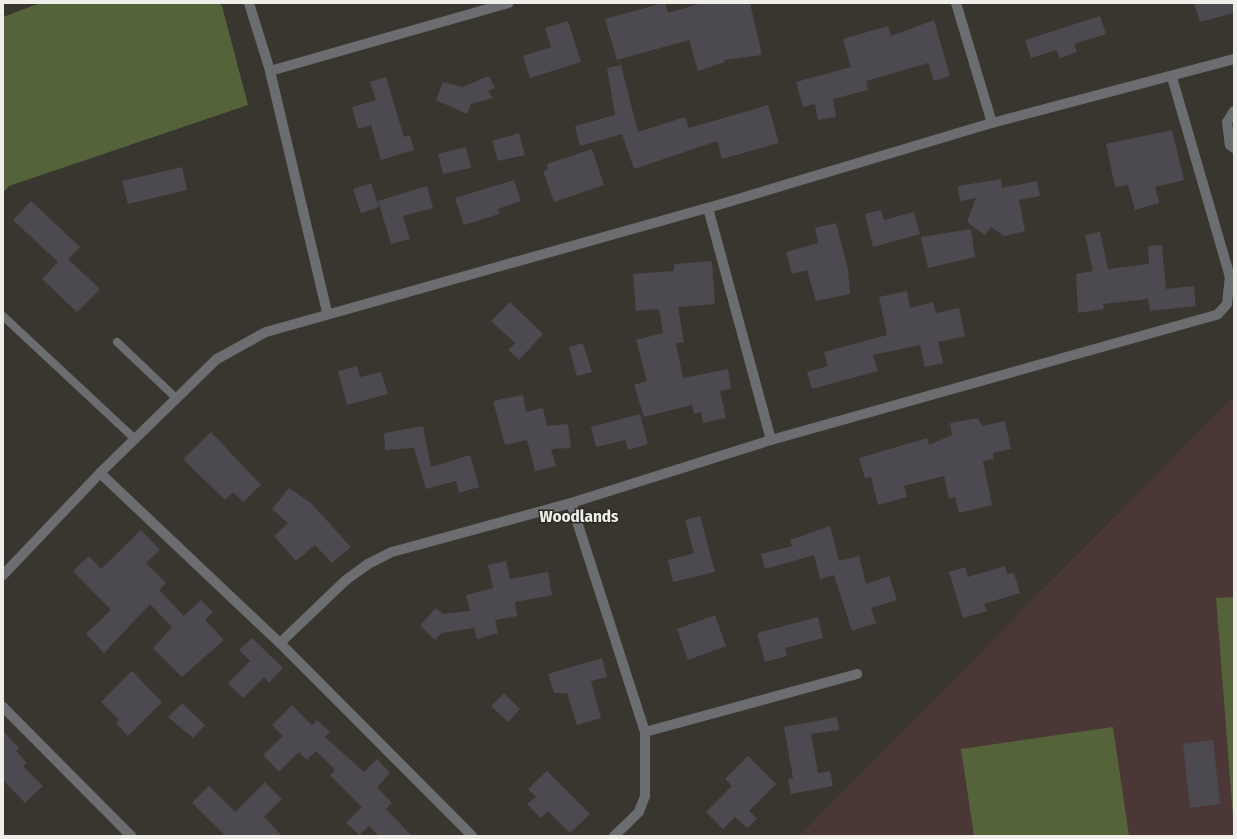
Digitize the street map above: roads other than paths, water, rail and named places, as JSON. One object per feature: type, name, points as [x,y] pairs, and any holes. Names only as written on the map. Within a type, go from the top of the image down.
[{"type":"street","points":[[249,3],[270,71],[327,313]]},
{"type":"street","points":[[270,71],[508,3]]},
{"type":"street","points":[[956,3],[992,123]]},
{"type":"street","points":[[3,575],[100,473],[217,360],[239,345],[266,332],[327,313],[708,208],[992,123],[1172,77],[1234,59]]},
{"type":"street","points":[[280,643],[346,580],[368,564],[392,552],[571,503],[771,440],[1218,314],[1227,304],[1230,277],[1172,77]]},
{"type":"street","points":[[1234,111],[1227,122],[1230,145],[1234,148]]},
{"type":"street","points":[[708,208],[771,440]]},
{"type":"street","points":[[100,473],[280,643],[472,836]]},
{"type":"street","points":[[571,503],[645,732],[645,796],[639,812],[614,836]]},
{"type":"street","points":[[645,732],[857,674]]},
{"type":"street","points":[[3,708],[131,836]]},
{"type":"lane","points":[[3,316],[135,439]]},
{"type":"lane","points":[[117,342],[177,399]]},
{"type":"district","name":"Woodlands","points":[[579,517]]}]
